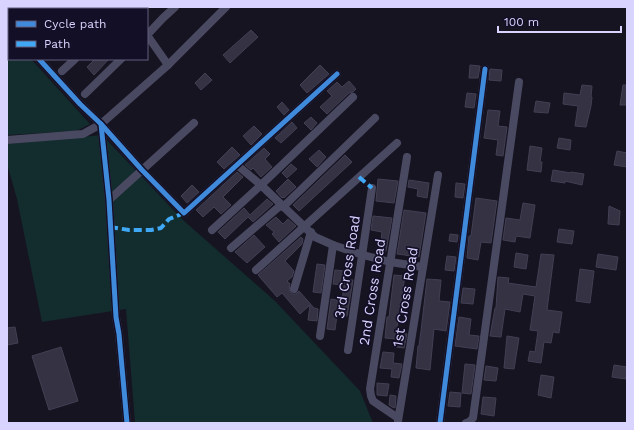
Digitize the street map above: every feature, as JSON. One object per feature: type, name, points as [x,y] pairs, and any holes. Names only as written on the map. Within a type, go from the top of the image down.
[{"type":"street","points":[[148,34],[175,7]]},
{"type":"street","points":[[7,140],[83,134],[101,124],[168,65],[226,7]]},
{"type":"street","points":[[148,36],[168,65]]},
{"type":"street","points":[[40,60],[184,213],[337,74]]},
{"type":"street","points":[[62,71],[74,60]]},
{"type":"street","points":[[85,94],[121,60]]},
{"type":"street","points":[[440,423],[485,69]]},
{"type":"street","points":[[466,423],[473,418],[519,82]]},
{"type":"street","points":[[212,230],[353,97]]},
{"type":"street","points":[[231,248],[282,206],[375,118]]},
{"type":"street","points":[[109,200],[194,123]]},
{"type":"street","points":[[101,124],[109,200],[116,317],[119,334],[126,423]]},
{"type":"street","points":[[256,270],[396,143]]},
{"type":"street","name":"2nd Cross Road","points":[[398,420],[373,401],[370,388],[406,157]]},
{"type":"street","points":[[237,165],[261,185],[315,237],[363,255],[390,262],[423,267]]},
{"type":"street","name":"1st Cross Road","points":[[398,420],[438,175]]},
{"type":"street","name":"3rd Cross Road","points":[[348,350],[372,188]]},
{"type":"street","points":[[294,289],[311,232]]},
{"type":"street","points":[[320,336],[333,245]]},
{"type":"green space","points":[[7,32],[8,60],[32,60],[90,124],[76,131],[7,135]]},
{"type":"green space","points":[[102,135],[183,220],[275,301],[360,391],[373,423],[135,423],[126,309],[42,322],[17,199],[7,164],[7,144]]},
{"type":"building","points":[[251,30],[258,37],[230,63],[223,55]]},
{"type":"building","points":[[94,60],[108,60],[94,75],[87,67]]},
{"type":"building","points":[[320,65],[329,74],[307,93],[300,85]]},
{"type":"building","points":[[470,65],[480,66],[478,78],[469,78]]},
{"type":"building","points":[[490,69],[502,70],[501,81],[489,80]]},
{"type":"building","points":[[205,73],[212,80],[201,90],[195,83]]},
{"type":"building","points":[[349,81],[356,89],[349,93],[327,114],[320,107],[332,96],[327,91],[337,82],[342,87]]},
{"type":"building","points":[[582,85],[592,86],[591,106],[586,127],[575,126],[578,106],[563,104],[564,93],[580,95]]},
{"type":"building","points":[[623,85],[627,85],[627,105],[620,105]]},
{"type":"building","points":[[467,93],[476,94],[474,108],[465,107]]},
{"type":"building","points":[[536,101],[550,103],[548,113],[534,112]]},
{"type":"building","points":[[282,102],[289,110],[284,115],[277,107]]},
{"type":"building","points":[[488,110],[500,111],[498,126],[507,127],[503,156],[496,155],[498,140],[484,138]]},
{"type":"building","points":[[311,117],[317,123],[311,130],[304,123]]},
{"type":"building","points":[[292,122],[297,128],[281,143],[275,138]]},
{"type":"building","points":[[254,126],[262,134],[251,145],[243,136]]},
{"type":"building","points":[[559,138],[571,140],[570,150],[557,148]]},
{"type":"building","points":[[530,146],[542,148],[540,162],[542,162],[541,172],[527,170]]},
{"type":"building","points":[[232,147],[240,155],[224,169],[217,162]]},
{"type":"building","points":[[264,148],[270,154],[265,159],[272,167],[261,177],[253,168],[251,170],[245,165]]},
{"type":"building","points":[[319,150],[326,157],[317,167],[309,159]]},
{"type":"building","points":[[617,151],[627,153],[627,167],[614,165]]},
{"type":"building","points":[[345,155],[352,162],[299,211],[293,205]]},
{"type":"building","points":[[291,164],[297,169],[287,178],[282,173]]},
{"type":"building","points":[[553,170],[584,174],[582,185],[565,181],[565,183],[551,181]]},
{"type":"building","points":[[237,172],[243,177],[223,197],[231,205],[221,214],[214,207],[203,217],[196,210]]},
{"type":"building","points":[[288,179],[296,187],[284,198],[282,198],[276,191]]},
{"type":"building","points":[[378,179],[398,181],[394,203],[376,201]]},
{"type":"building","points":[[409,180],[429,183],[427,198],[417,196],[418,189],[408,187]]},
{"type":"building","points":[[456,183],[465,184],[463,198],[455,197]]},
{"type":"building","points":[[192,185],[199,192],[187,203],[181,196]]},
{"type":"building","points":[[476,198],[497,201],[491,243],[481,242],[478,260],[467,258],[469,236],[471,236]]},
{"type":"building","points":[[267,199],[273,204],[253,222],[248,217],[225,239],[218,232],[244,208],[250,215]]},
{"type":"building","points":[[523,203],[535,205],[530,238],[516,236],[515,242],[503,240],[506,218],[520,220]]},
{"type":"building","points":[[609,206],[620,211],[619,225],[608,224]]},
{"type":"building","points":[[404,210],[426,213],[419,257],[397,254]]},
{"type":"building","points":[[373,216],[392,218],[386,251],[380,250],[382,232],[371,230]]},
{"type":"building","points":[[276,217],[283,224],[288,219],[296,226],[279,242],[272,234],[274,232],[266,225]]},
{"type":"building","points":[[559,229],[574,231],[572,244],[557,242]]},
{"type":"building","points":[[450,234],[458,235],[457,242],[449,241]]},
{"type":"building","points":[[254,235],[265,247],[247,263],[235,252]]},
{"type":"building","points":[[301,237],[303,239],[302,244],[285,261],[294,271],[292,277],[287,281],[290,284],[290,292],[296,294],[299,291],[314,308],[318,309],[317,321],[308,320],[310,305],[300,314],[282,293],[277,297],[258,275]]},
{"type":"building","points":[[516,253],[528,255],[526,269],[514,267]]},
{"type":"building","points":[[541,254],[554,255],[547,310],[562,312],[559,333],[553,332],[551,343],[544,342],[541,363],[528,361],[530,351],[535,352],[538,331],[530,330],[535,296],[523,294],[520,312],[505,309],[501,337],[490,336],[496,308],[498,277],[509,278],[508,283],[536,287]]},
{"type":"building","points":[[598,254],[618,257],[616,270],[596,267]]},
{"type":"building","points":[[447,256],[456,257],[454,271],[445,270]]},
{"type":"building","points":[[317,264],[325,265],[321,293],[313,292]]},
{"type":"building","points":[[580,269],[594,271],[590,303],[576,301]]},
{"type":"building","points":[[335,270],[345,271],[344,279],[353,280],[347,316],[337,315],[335,330],[327,329],[331,299],[342,301],[344,285],[333,284]]},
{"type":"building","points":[[394,275],[405,276],[396,333],[407,334],[404,348],[396,347],[397,339],[385,338]]},
{"type":"building","points":[[427,279],[441,280],[439,301],[450,302],[446,331],[434,329],[430,370],[416,368]]},
{"type":"building","points":[[463,288],[475,289],[473,304],[461,303]]},
{"type":"building","points":[[459,317],[471,319],[469,335],[479,336],[477,349],[455,346]]},
{"type":"building","points":[[15,327],[18,343],[7,345],[7,328]]},
{"type":"building","points":[[507,336],[519,338],[514,369],[504,368]]},
{"type":"building","points":[[61,347],[78,401],[49,410],[32,356]]},
{"type":"building","points":[[383,352],[394,353],[393,363],[402,364],[399,378],[391,377],[392,369],[380,368]]},
{"type":"building","points":[[465,364],[475,365],[471,394],[462,393]]},
{"type":"building","points":[[614,365],[627,367],[626,379],[612,377]]},
{"type":"building","points":[[486,366],[498,368],[496,381],[484,380]]},
{"type":"building","points":[[541,375],[554,377],[551,398],[538,395]]},
{"type":"building","points":[[377,383],[389,384],[387,396],[377,395]]},
{"type":"building","points":[[450,392],[461,393],[460,407],[448,406]]},
{"type":"building","points":[[390,395],[396,396],[395,408],[389,405]]},
{"type":"building","points":[[483,397],[496,398],[494,416],[481,414]]},
{"type":"marked path","points":[[359,177],[372,188]]},
{"type":"marked path","points":[[110,227],[129,230],[151,230],[161,228],[169,219],[184,213]]},
{"type":"cycle path","points":[[40,60],[80,104],[101,124],[109,200],[116,317],[119,334],[127,423]]},
{"type":"cycle path","points":[[440,423],[485,69]]},
{"type":"cycle path","points":[[101,124],[142,170],[184,213],[337,74]]}]
